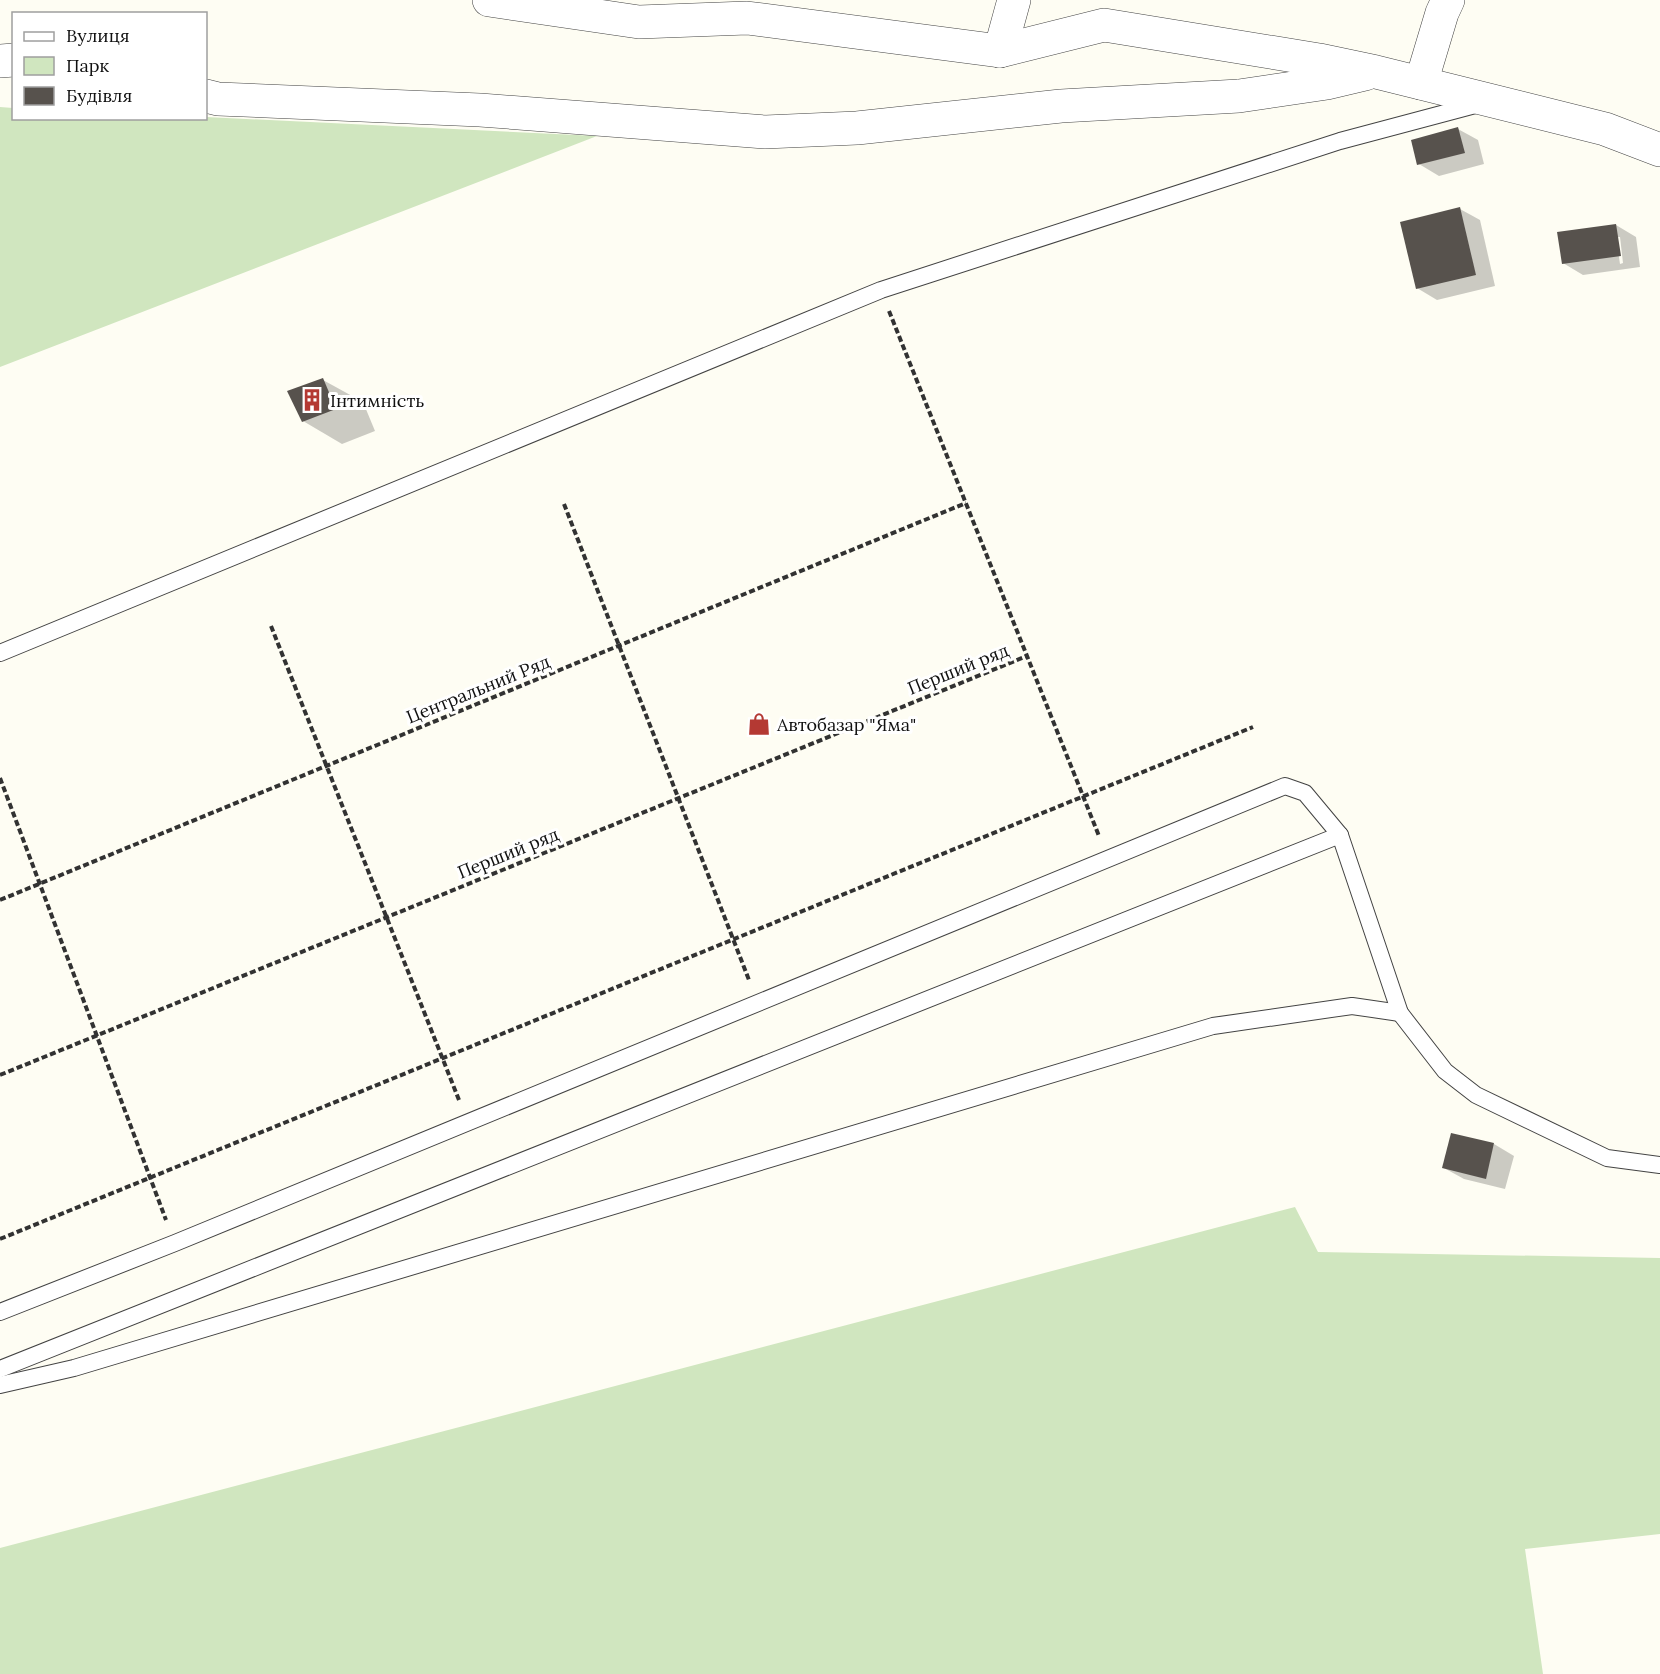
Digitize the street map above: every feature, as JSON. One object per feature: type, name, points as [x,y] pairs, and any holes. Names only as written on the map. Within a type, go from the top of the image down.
[{"type":"street","points":[[489,0],[639,22],[749,9],[1000,51],[1104,25],[1318,60],[1376,72],[1605,129],[1660,150]]},
{"type":"street","points":[[1000,51],[1014,0]]},
{"type":"street","points":[[1421,83],[1448,0]]},
{"type":"street","points":[[207,96],[218,99],[492,111],[765,132],[857,128],[1061,106],[1239,96],[1327,83],[1376,72]]},
{"type":"lane","points":[[0,654],[881,290],[1340,141],[1492,100]]},
{"type":"lane","points":[[0,1312],[175,1243],[1285,786],[1305,794],[1340,835],[1400,1013],[1446,1071],[1476,1095],[1607,1158],[1660,1165]]},
{"type":"lane","points":[[0,1369],[1340,835]]},
{"type":"lane","points":[[0,1385],[74,1368],[1213,1026],[1352,1006],[1400,1013]]},
{"type":"path","points":[[881,290],[1108,859]]},
{"type":"path","points":[[564,504],[758,1003]]},
{"type":"path","name":"Центральний Ряд","points":[[0,900],[966,504]]},
{"type":"path","points":[[271,626],[468,1122]]},
{"type":"path","name":"Перший ряд","points":[[0,1076],[1026,656]]},
{"type":"path","points":[[0,1239],[1253,727]]},
{"type":"path","points":[[0,777],[175,1243]]},
{"type":"green space","points":[[0,107],[12,108],[12,120],[207,120],[207,117],[597,136],[0,367]]},
{"type":"green space","points":[[1295,1207],[1318,1252],[1660,1258],[1660,1534],[1525,1549],[1543,1674],[0,1674],[0,1548]]},
{"type":"building","points":[[1458,127],[1465,153],[1417,165],[1411,140]]},
{"type":"building","points":[[1460,207],[1476,275],[1416,289],[1400,222]]},
{"type":"building","points":[[1616,224],[1621,256],[1562,264],[1557,232]]},
{"type":"building","name":"Інтимність","points":[[323,378],[336,409],[302,422],[287,391]]},
{"type":"building","points":[[1451,1133],[1494,1143],[1486,1179],[1442,1168]]},
{"type":"place","name":"Інтимність","points":[[312,400]]},
{"type":"place","name":"Автобазар \"Яма\"","points":[[759,724]]}]
